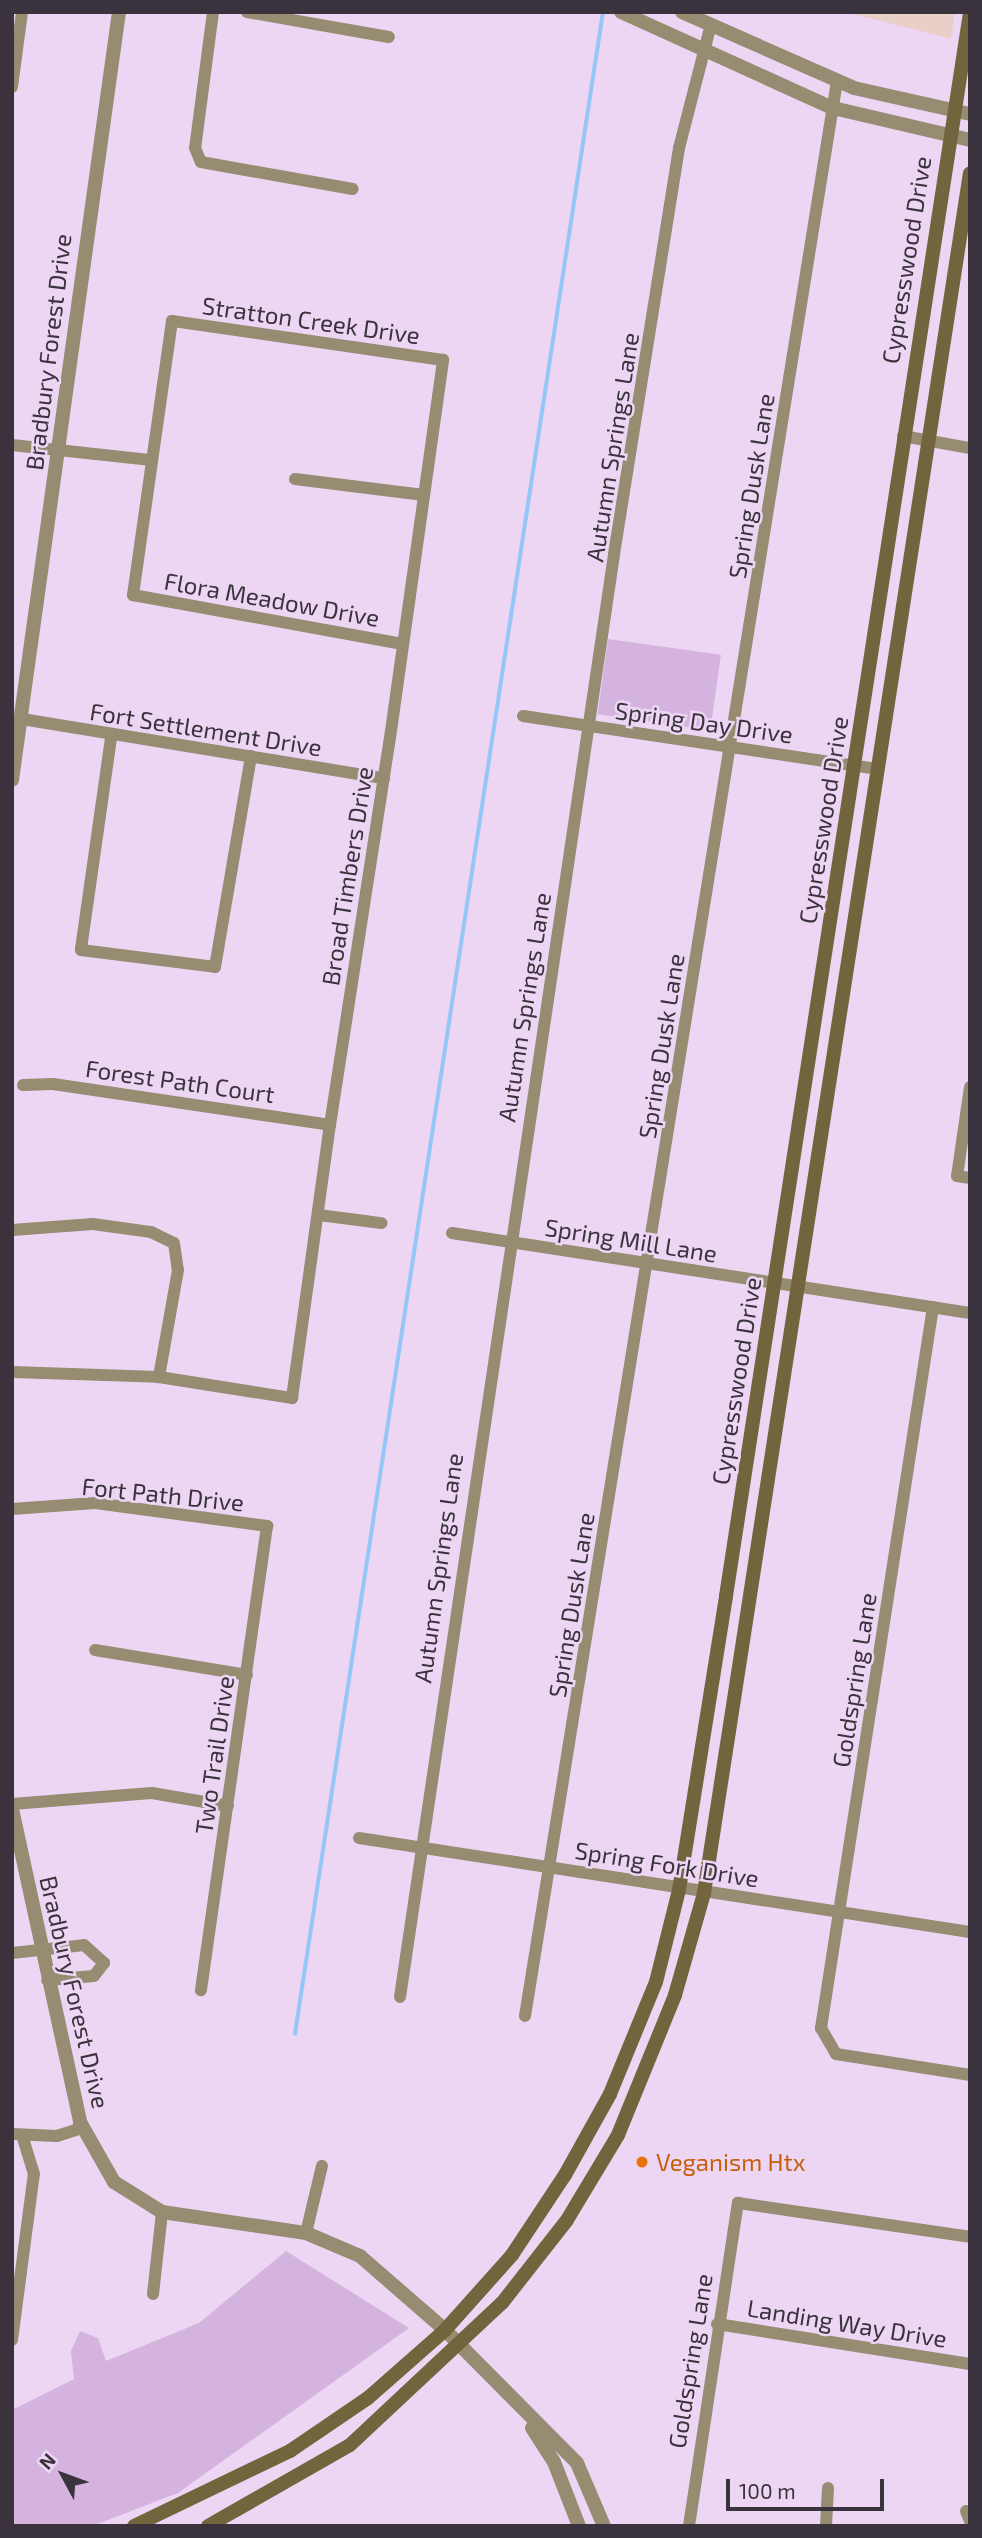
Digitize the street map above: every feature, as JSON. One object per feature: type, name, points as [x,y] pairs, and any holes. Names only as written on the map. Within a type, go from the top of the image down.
[{"type":"main road","name":"Cypresswood Drive","points":[[134,2526],[290,2451],[368,2398],[445,2330],[512,2255],[593,2128],[656,1982],[679,1890],[726,1596],[855,766],[948,136],[970,12]]},
{"type":"main road","name":"Cypresswood Drive","points":[[208,2526],[350,2445],[460,2348],[547,2249],[615,2139],[667,2021],[704,1893],[970,173]]},
{"type":"main road","points":[[814,1026],[839,1029]]},
{"type":"main road","points":[[726,1596],[750,1600]]},
{"type":"main road","points":[[593,2128],[615,2139]]},
{"type":"main road","points":[[290,2451],[301,2475]]},
{"type":"street","points":[[12,88],[22,12]]},
{"type":"street","name":"Bradbury Forest Drive","points":[[12,780],[119,12]]},
{"type":"street","points":[[213,12],[195,148],[201,162],[353,189]]},
{"type":"street","points":[[247,12],[389,37]]},
{"type":"street","points":[[621,12],[703,53],[833,108],[970,140]]},
{"type":"street","points":[[682,12],[710,28],[838,82],[970,114]]},
{"type":"street","name":"Autumn Springs Lane","points":[[400,1997],[419,1847],[587,727],[679,148],[710,28]]},
{"type":"street","name":"Spring Dusk Lane","points":[[525,2016],[838,82]]},
{"type":"street","name":"Stratton Creek Drive","points":[[149,460],[173,321],[443,360]]},
{"type":"street","name":"Broad Timbers Drive","points":[[159,1377],[292,1398],[443,360]]},
{"type":"street","points":[[903,436],[970,447]]},
{"type":"street","points":[[12,445],[149,460]]},
{"type":"street","name":"Flora Meadow Drive","points":[[149,460],[133,595],[403,644]]},
{"type":"street","points":[[295,479],[424,495]]},
{"type":"street","name":"Spring Day Drive","points":[[523,716],[878,769]]},
{"type":"street","name":"Fort Settlement Drive","points":[[22,719],[111,737],[384,778]]},
{"type":"street","points":[[111,737],[81,950],[215,967],[250,757]]},
{"type":"street","name":"Forest Path Court","points":[[23,1085],[53,1084],[330,1125]]},
{"type":"street","points":[[963,1177],[970,1087]]},
{"type":"street","points":[[319,1215],[381,1223]]},
{"type":"street","points":[[12,1230],[93,1224],[151,1232],[174,1243],[178,1270],[159,1377],[12,1373]]},
{"type":"street","name":"Spring Mill Lane","points":[[452,1233],[798,1290],[970,1313]]},
{"type":"street","name":"Goldspring Lane","points":[[933,1307],[821,2028],[836,2054],[970,2075]]},
{"type":"street","name":"Fort Path Drive","points":[[12,1509],[96,1503],[267,1526]]},
{"type":"street","name":"Two Trail Drive","points":[[201,1990],[267,1526]]},
{"type":"street","points":[[95,1650],[247,1675]]},
{"type":"street","points":[[12,1804],[152,1793],[228,1806]]},
{"type":"street","name":"Bradbury Forest Drive","points":[[12,1809],[79,2122],[114,2182],[162,2212],[306,2233],[359,2256],[445,2330],[523,2415]]},
{"type":"street","name":"Spring Fork Drive","points":[[359,1838],[679,1890],[969,1929]]},
{"type":"street","points":[[12,1953],[84,1945],[104,1963],[94,1976],[47,1980]]},
{"type":"street","points":[[12,2340],[34,2174],[17,2135],[57,2136],[78,2129],[79,2122]]},
{"type":"street","points":[[306,2233],[322,2166]]},
{"type":"street","name":"Goldspring Lane","points":[[688,2526],[717,2323],[738,2203],[970,2237]]},
{"type":"street","points":[[153,2294],[162,2212]]},
{"type":"street","name":"Landing Way Drive","points":[[717,2323],[970,2364]]},
{"type":"street","points":[[523,2415],[554,2462],[579,2526]]},
{"type":"street","points":[[523,2415],[577,2463],[604,2526]]},
{"type":"street","points":[[826,2526],[828,2488]]},
{"type":"shaded area","points":[[846,12],[955,12],[951,39]]},
{"type":"shaded area","points":[[608,639],[721,655],[710,730],[597,714]]},
{"type":"shaded area","points":[[286,2251],[409,2328],[178,2493],[92,2526],[12,2526],[12,2410],[74,2379],[71,2351],[80,2331],[98,2338],[106,2361],[199,2323]]},
{"type":"waterway","points":[[295,2034],[603,12]]},
{"type":"place","name":"Veganism Htx","points":[[642,2162]]}]
